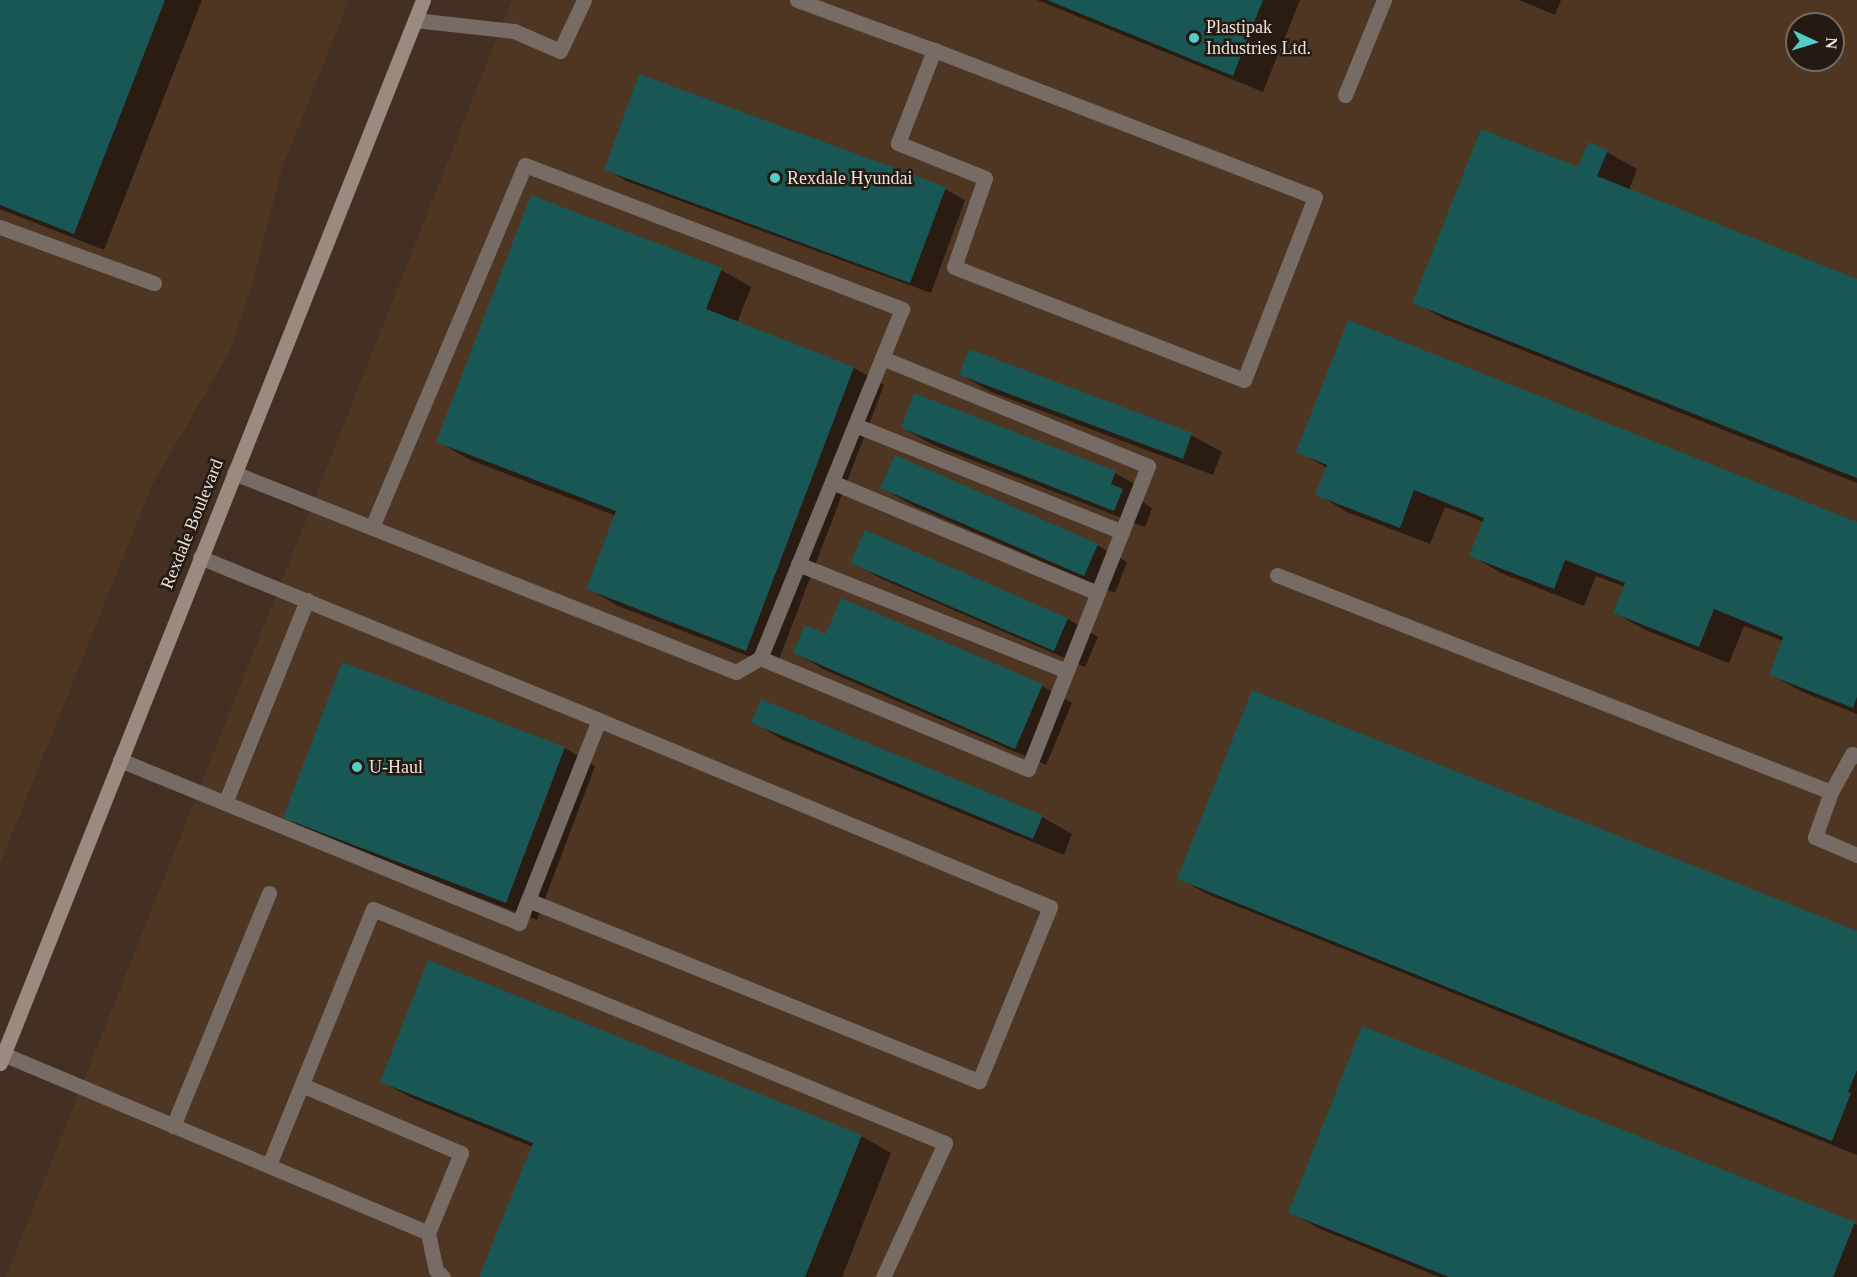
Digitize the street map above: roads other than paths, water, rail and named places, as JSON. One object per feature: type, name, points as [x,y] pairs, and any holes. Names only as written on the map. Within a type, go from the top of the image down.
[{"type":"main road","name":"Rexdale Boulevard","points":[[2,1059],[200,556],[423,0]]},
{"type":"lane","points":[[415,20],[514,31],[560,51],[584,0]]},
{"type":"lane","points":[[797,0],[934,50],[1315,196],[1244,380],[954,267],[985,178],[898,143],[934,50]]},
{"type":"lane","points":[[1345,95],[1384,0]]},
{"type":"lane","points":[[234,473],[372,528],[736,672],[760,658],[902,309],[525,165],[372,528]]},
{"type":"lane","points":[[0,227],[154,283]]},
{"type":"lane","points":[[760,658],[1028,769],[1148,466],[882,358]]},
{"type":"lane","points":[[855,425],[1122,532]]},
{"type":"lane","points":[[832,482],[1098,593]]},
{"type":"lane","points":[[200,556],[1050,907],[979,1081],[528,900]]},
{"type":"lane","points":[[798,564],[1067,671]]},
{"type":"lane","points":[[1277,575],[1832,792]]},
{"type":"lane","points":[[225,803],[307,600]]},
{"type":"lane","points":[[120,760],[519,923],[598,720]]},
{"type":"lane","points":[[1857,756],[1852,754],[1832,792],[1815,837],[1857,855]]},
{"type":"lane","points":[[173,1126],[269,893]]},
{"type":"lane","points":[[269,1165],[373,909],[945,1143],[883,1277]]},
{"type":"lane","points":[[2,1059],[269,1165],[429,1233]]},
{"type":"lane","points":[[302,1084],[461,1153],[429,1233],[436,1270],[444,1277]]},
{"type":"place","name":"Plastipak Industries Ltd.","points":[[1194,38]]},
{"type":"place","name":"Rexdale Hyundai","points":[[775,178]]},
{"type":"place","name":"U-Haul","points":[[357,767]]}]
